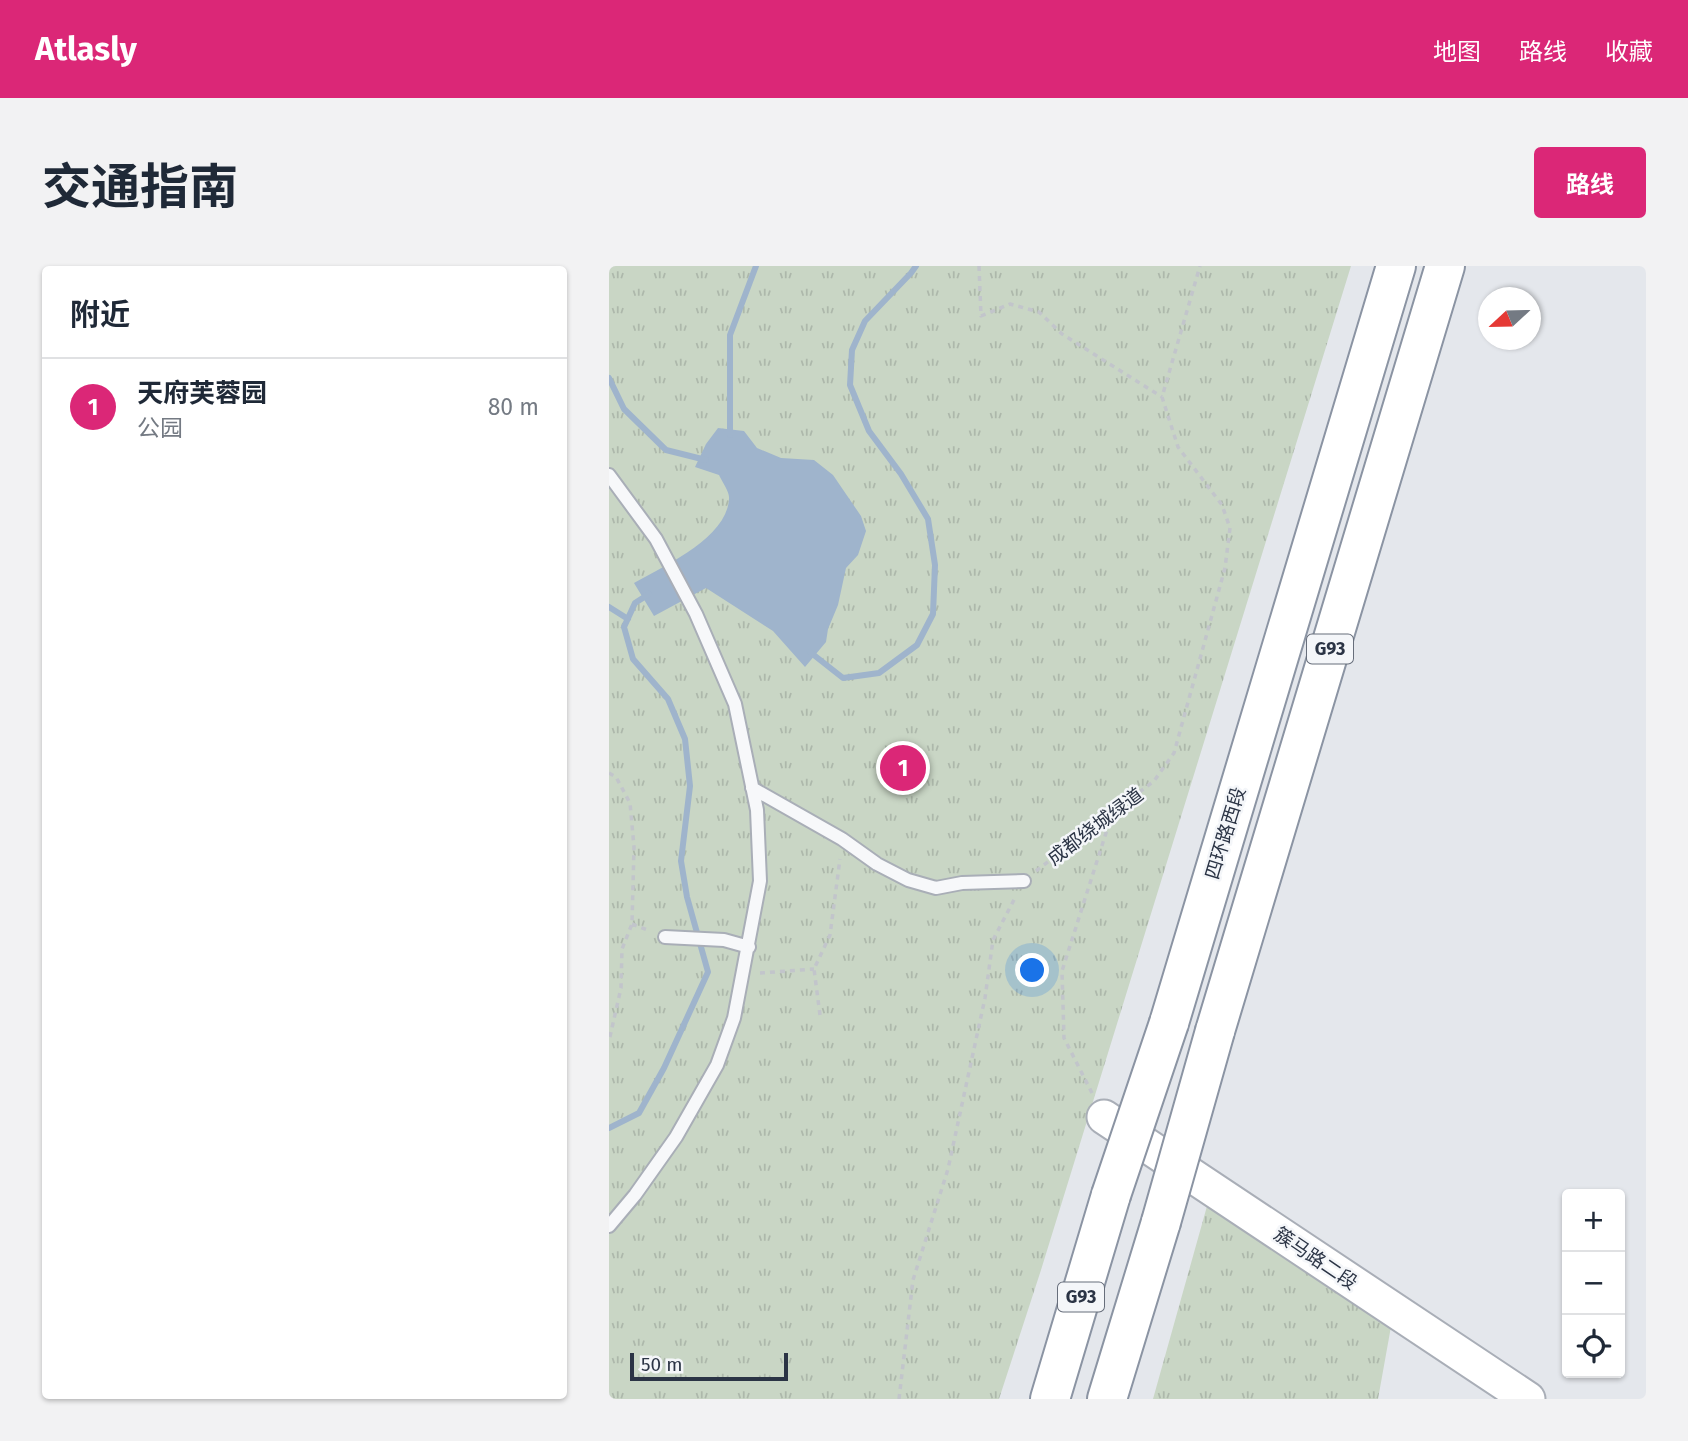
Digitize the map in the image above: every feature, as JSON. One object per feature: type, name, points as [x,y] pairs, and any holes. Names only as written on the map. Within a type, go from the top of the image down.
[{"type":"highway","name":"四环路西段","points":[[1050,1399],[1111,1195],[1169,1023],[1396,266]]},
{"type":"highway","name":"G93","points":[[1107,1399],[1445,266]]},
{"type":"main road","name":"簇马路二段","points":[[1104,1117],[1528,1399]]},
{"type":"lane","points":[[609,475],[656,538],[696,614],[735,704],[757,810],[760,881],[734,1018],[717,1065],[676,1138],[609,1226]]},
{"type":"lane","points":[[752,788],[908,880],[936,888],[962,883],[1024,881]]},
{"type":"lane","points":[[665,937],[724,940],[749,947]]},
{"type":"path","points":[[979,266],[981,316],[1010,304],[1039,312],[1062,334],[1162,397],[1200,266]]},
{"type":"path","name":"成都绕城绿道","points":[[899,1399],[913,1280],[948,1169],[985,998],[993,940],[1024,881],[1154,781],[1174,753],[1225,568],[1230,528],[1221,505],[1178,447],[1162,397]]},
{"type":"path","points":[[609,775],[616,777],[630,803],[635,847],[632,924],[622,949],[621,988],[609,1041]]},
{"type":"path","points":[[1104,1117],[1065,1038],[1062,971],[1113,813]]},
{"type":"path","points":[[820,1015],[814,969],[830,935],[842,839]]},
{"type":"path","points":[[743,974],[814,969]]},
{"type":"green space","points":[[609,266],[1351,266],[999,1399],[609,1399]]},
{"type":"green space","points":[[1209,1199],[1392,1321],[1378,1399],[1153,1399]]},
{"type":"water","points":[[718,428],[744,431],[757,448],[781,458],[814,460],[833,475],[861,516],[866,531],[858,555],[846,568],[826,642],[805,667],[773,631],[706,588],[654,616],[634,583],[692,549],[718,526],[726,513],[729,496],[719,475],[695,467],[706,444]]},
{"type":"waterway","points":[[730,435],[730,335],[756,266]]},
{"type":"waterway","points":[[810,652],[843,678],[879,673],[917,645],[933,614],[935,565],[928,519],[901,474],[869,431],[850,385],[852,350],[865,321],[916,266]]},
{"type":"waterway","points":[[609,378],[624,409],[666,450],[706,460]]},
{"type":"waterway","points":[[609,1128],[639,1113],[664,1068],[708,972],[687,897],[681,861],[690,786],[685,739],[668,699],[633,659],[624,627],[635,603],[649,594]]},
{"type":"waterway","points":[[609,607],[628,619]]},
{"type":"place","name":"天府芙蓉园","points":[[903,768]]}]
